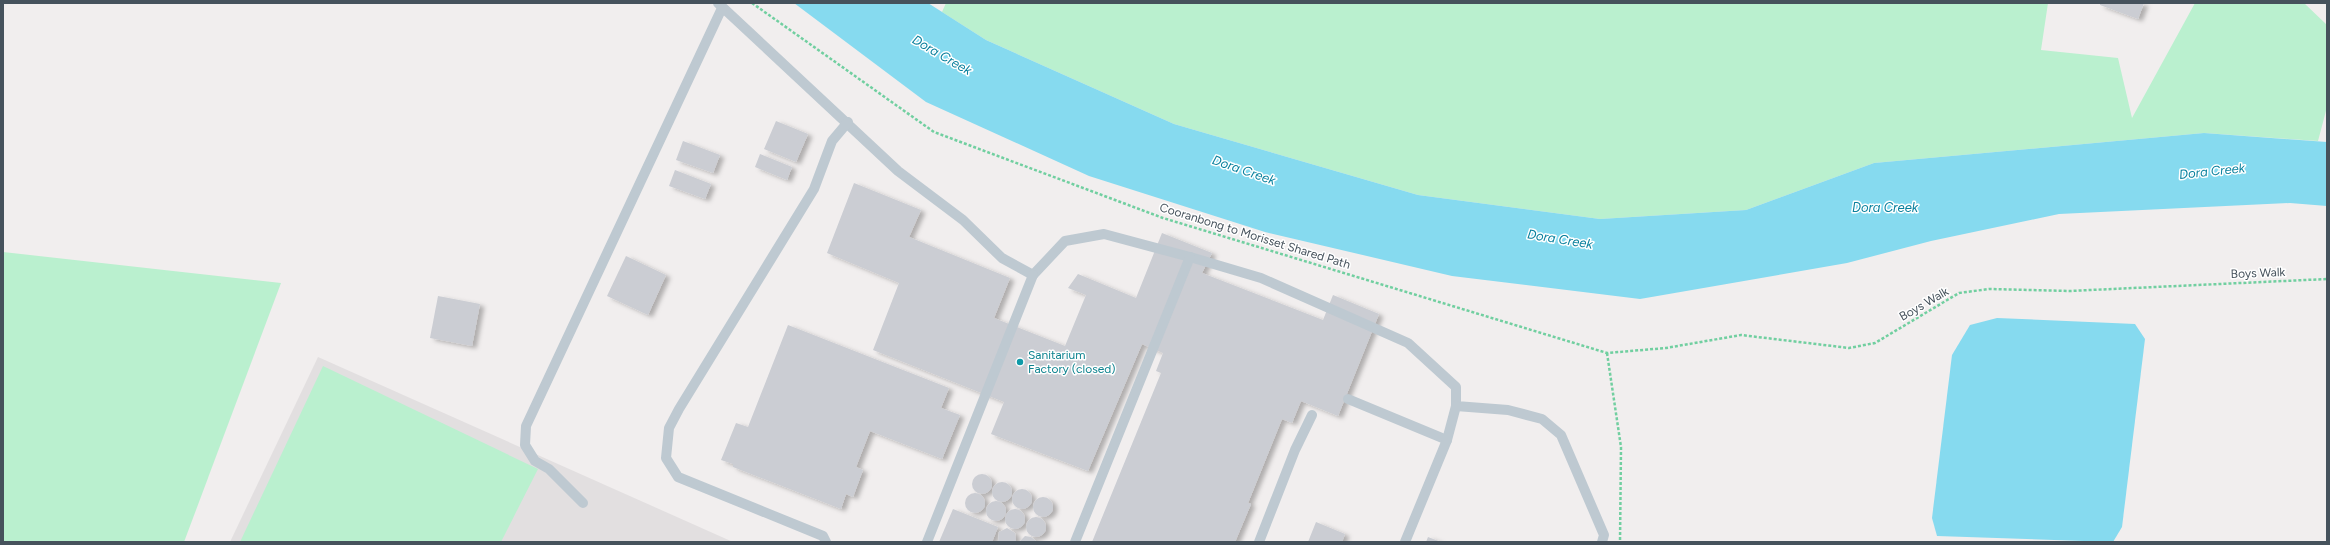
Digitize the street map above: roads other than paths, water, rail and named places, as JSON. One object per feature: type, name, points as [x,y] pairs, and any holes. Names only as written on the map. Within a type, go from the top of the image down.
[{"type":"lane","points":[[583,503],[549,469],[535,461],[525,445],[526,426],[720,5],[848,122],[898,171],[963,220],[1002,258],[1033,275]]},
{"type":"lane","points":[[826,542],[823,536],[678,477],[666,458],[669,428],[678,409],[814,190],[832,141],[848,122]]},
{"type":"lane","points":[[927,542],[1033,275],[1065,241],[1104,234],[1261,278],[1408,343],[1456,387],[1456,406],[1447,440],[1405,542]]},
{"type":"lane","points":[[1075,542],[1190,257]]},
{"type":"lane","points":[[1348,399],[1447,440]]},
{"type":"lane","points":[[1456,406],[1508,410],[1542,419],[1561,435],[1604,535],[1602,542]]},
{"type":"lane","points":[[1259,542],[1295,450],[1312,415]]},
{"type":"water","name":"Dora Creek","points":[[794,3],[928,3],[986,40],[1174,124],[1418,195],[1600,219],[1746,210],[1874,163],[2204,133],[2327,142],[2327,206],[2290,203],[2059,214],[1931,241],[1847,263],[1640,299],[1452,276],[1265,232],[1089,176],[926,102]]},
{"type":"water","points":[[1997,318],[2135,324],[2145,339],[2122,527],[2113,542],[1937,536],[1932,518],[1952,355],[1970,325]]},
{"type":"place","name":"Sanitarium Factory (closed)","points":[[1020,362]]}]
